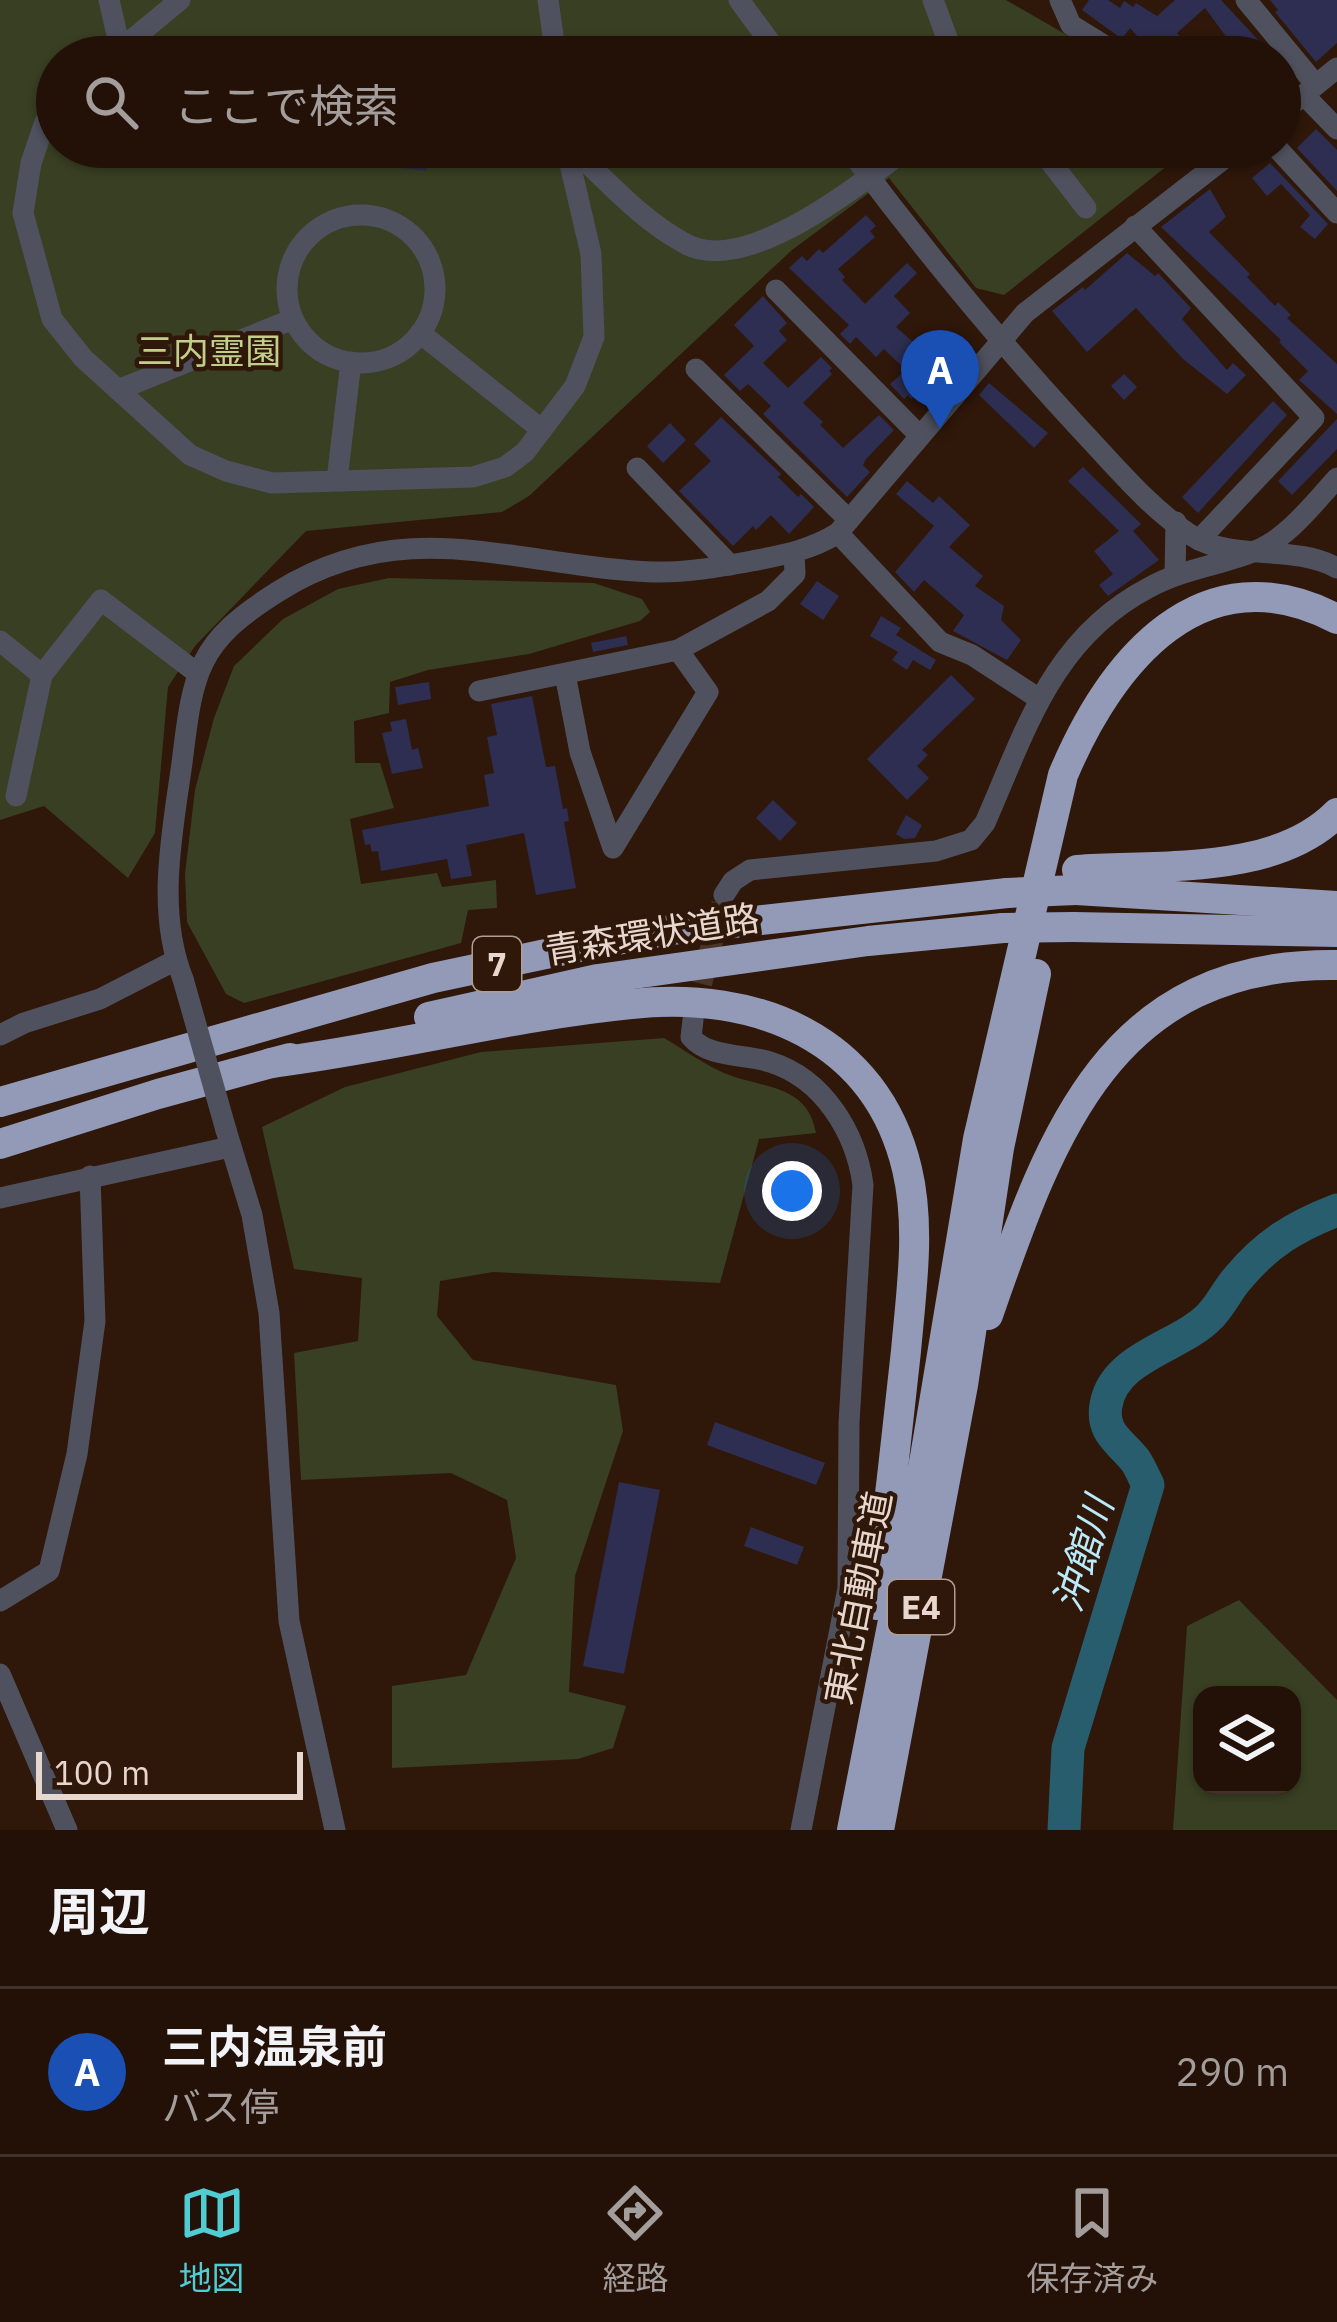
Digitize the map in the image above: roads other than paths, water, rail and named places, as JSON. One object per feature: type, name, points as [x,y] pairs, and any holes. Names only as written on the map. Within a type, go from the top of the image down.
[{"type":"highway","points":[[951,1383],[978,1139],[1043,848],[1082,728],[1122,667],[1148,640],[1211,604],[1246,596],[1282,598],[1337,619]]},
{"type":"highway","points":[[951,1383],[1062,852],[1106,717],[1153,659],[1187,633],[1227,618],[1264,615],[1300,621],[1337,645]]},
{"type":"highway","points":[[1077,880],[1251,856],[1294,842],[1337,812]]},
{"type":"highway","points":[[1077,880],[1337,906]]},
{"type":"highway","name":"青森環状道路","points":[[0,1102],[455,973],[671,930],[869,906],[946,884],[1077,880]]},
{"type":"highway","name":"青森環状道路","points":[[0,1144],[412,1021],[598,979],[868,941],[1003,928],[1337,932]]},
{"type":"highway","points":[[951,1383],[1036,1181],[1091,1081],[1118,1049],[1148,1021],[1211,988],[1272,970],[1337,965]]},
{"type":"highway","points":[[272,1064],[634,1003],[711,1003],[795,1025],[829,1046],[881,1103],[908,1172],[914,1225],[861,1828]]},
{"type":"highway","name":"東北自動車道","points":[[861,1828],[951,1383]]},
{"type":"street","points":[[110,0],[113,36]]},
{"type":"street","points":[[135,36],[180,0]]},
{"type":"street","points":[[548,0],[553,36]]},
{"type":"street","points":[[739,0],[766,36]]},
{"type":"street","points":[[933,0],[946,36]]},
{"type":"street","points":[[1060,0],[1071,25],[1089,36]]},
{"type":"street","points":[[1246,0],[1272,36]]},
{"type":"street","points":[[1301,97],[1337,68]]},
{"type":"street","points":[[1301,77],[1337,129]]},
{"type":"street","points":[[36,148],[11,215],[52,319],[83,358],[190,454],[226,471],[272,483],[473,477],[505,467],[525,452],[575,386],[594,337],[591,254],[573,168]]},
{"type":"street","points":[[592,168],[641,213],[689,247],[710,250],[766,240],[821,212],[883,168]]},
{"type":"street","points":[[863,168],[923,251],[999,341],[1096,446],[1176,522],[1198,540],[1298,555],[1337,568]]},
{"type":"street","points":[[1056,168],[1086,208]]},
{"type":"street","points":[[335,1830],[289,1621],[269,1313],[252,1214],[180,970],[167,886],[186,722],[197,673],[216,640],[241,615],[306,574],[377,551],[421,546],[650,572],[730,565],[816,547],[843,527],[1024,313],[1210,168]]},
{"type":"street","points":[[1295,168],[1337,213]]},
{"type":"street","points":[[366,214],[388,219],[408,231],[433,268],[431,313],[420,333],[389,357],[351,362],[327,355],[307,340],[293,319],[287,295],[290,269],[300,246],[329,223],[366,214]]},
{"type":"street","points":[[1135,226],[1314,418],[1198,540]]},
{"type":"street","points":[[776,290],[920,436]]},
{"type":"street","points":[[118,389],[293,319]]},
{"type":"street","points":[[420,333],[542,430]]},
{"type":"street","points":[[337,480],[351,362]]},
{"type":"street","points":[[696,369],[843,527],[940,642],[972,656],[1038,698]]},
{"type":"street","points":[[637,468],[730,565]]},
{"type":"street","points":[[724,895],[751,870],[937,851],[971,840],[985,823],[1038,698],[1098,625],[1147,588],[1175,575],[1261,550],[1304,515],[1337,478]]},
{"type":"street","points":[[1175,575],[1176,522]]},
{"type":"street","points":[[479,691],[678,650],[768,601],[794,574],[794,553]]},
{"type":"street","points":[[16,796],[42,675],[101,600],[197,673]]},
{"type":"street","points":[[0,641],[42,675]]},
{"type":"street","points":[[565,674],[580,752],[613,848],[708,692],[678,650]]},
{"type":"street","points":[[0,1036],[24,1023],[180,970]]},
{"type":"street","points":[[693,1020],[691,1036],[700,1047],[772,1063],[829,1101],[859,1153],[863,1185],[849,1424],[848,1588],[801,1830]]},
{"type":"street","points":[[0,1198],[228,1139]]},
{"type":"street","points":[[0,1601],[49,1571],[77,1454],[95,1321],[90,1176]]},
{"type":"street","points":[[0,1674],[67,1830]]},
{"type":"waterway","name":"沖館川","points":[[1064,1830],[1068,1748],[1148,1485],[1106,1423],[1112,1388],[1135,1363],[1198,1327],[1271,1245],[1337,1210]]},
{"type":"tunnel","points":[[694,1014],[724,895]]},
{"type":"place","name":"三内温泉前","points":[[940,429]]},
{"type":"park label","name":"三内霊園","points":[[209,351]]}]
